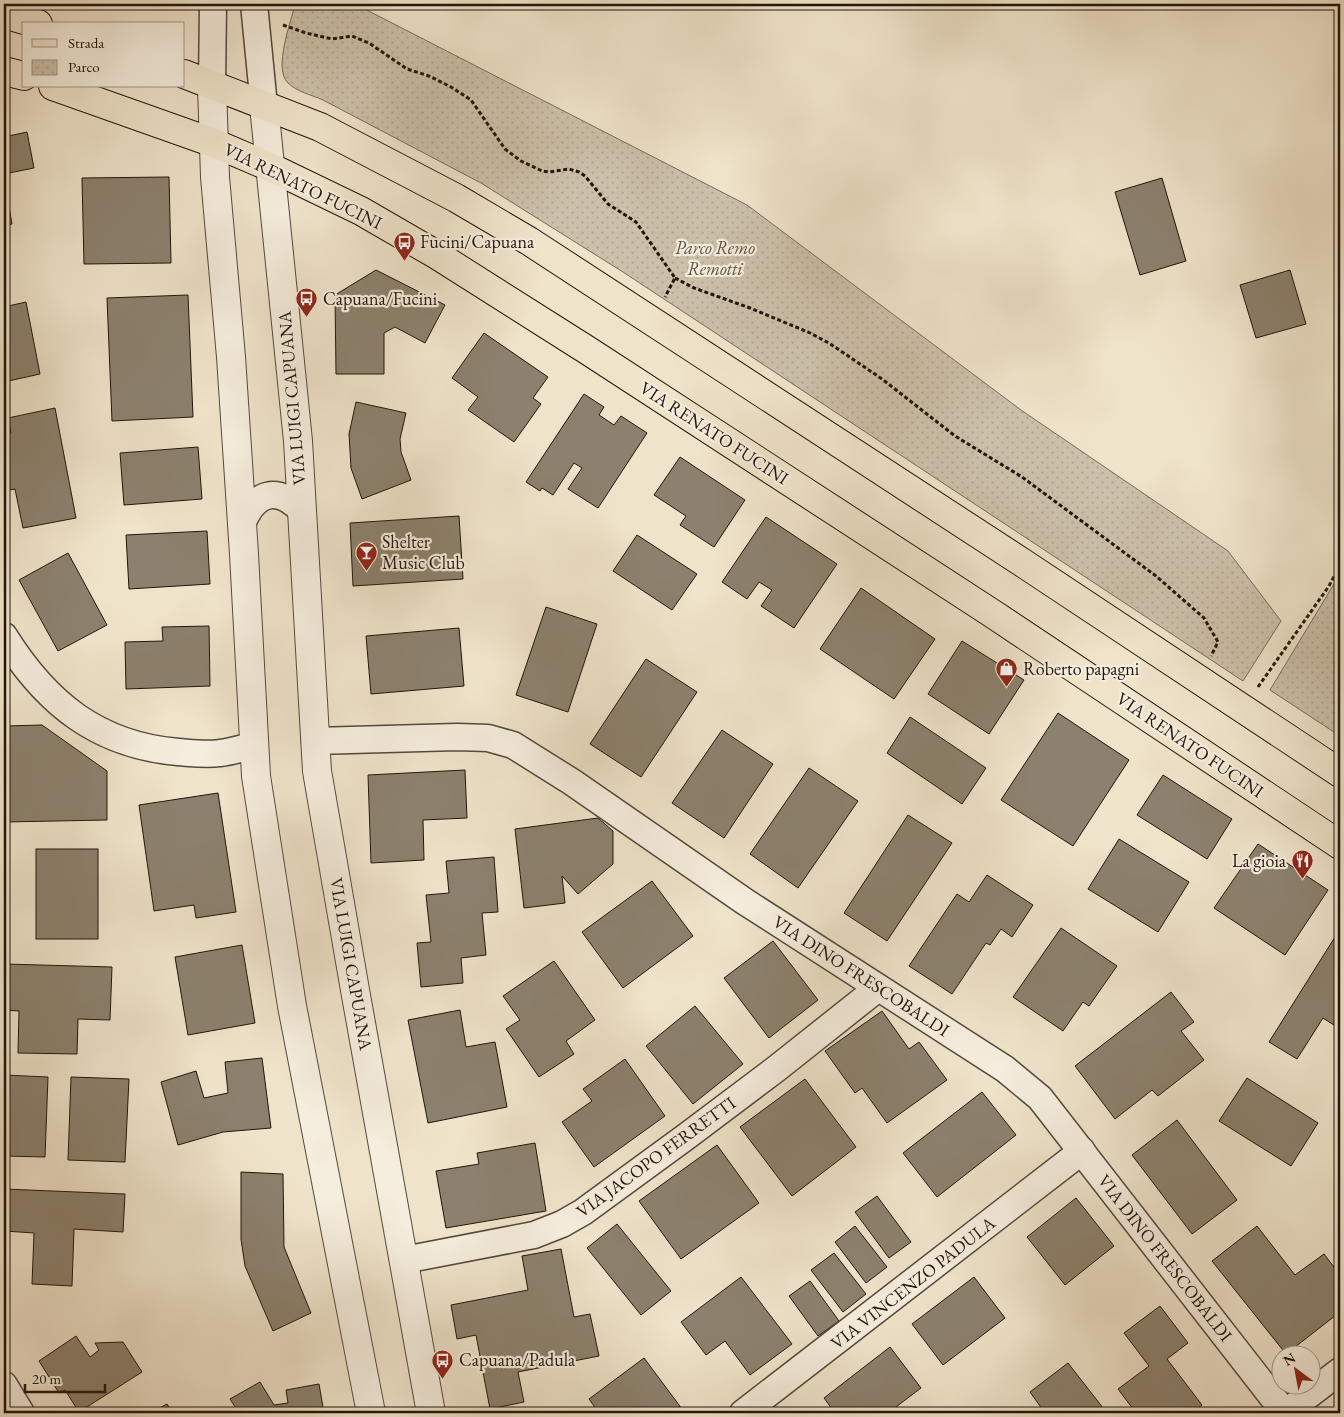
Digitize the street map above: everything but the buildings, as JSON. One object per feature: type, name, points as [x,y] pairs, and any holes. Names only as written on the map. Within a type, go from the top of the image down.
[{"type":"main road","points":[[4,14],[31,22]]},
{"type":"main road","points":[[4,70],[22,75]]},
{"type":"main road","points":[[185,74],[320,127],[456,198],[528,241],[1340,772]]},
{"type":"main road","name":"VIA RENATO FUCINI","points":[[59,88],[214,142],[362,211],[437,255],[587,350],[990,612],[1340,845]]},
{"type":"street","points":[[213,4],[212,86],[215,177],[242,524],[256,776],[292,1006],[371,1413]]},
{"type":"street","points":[[254,9],[264,106]]},
{"type":"street","name":"VIA LUIGI CAPUANA","points":[[264,106],[298,441],[317,770],[431,1413]]},
{"type":"street","name":"VIA LUIGI CAPUANA","points":[[242,524],[250,507],[269,495],[278,495],[288,499],[302,511]]},
{"type":"street","points":[[4,636],[21,661],[59,703],[86,724],[123,742],[146,748],[186,753],[219,754],[254,745]]},
{"type":"street","name":"VIA DINO FRESCOBALDI","points":[[315,741],[456,737],[488,738],[513,746],[572,782],[744,901],[976,1050],[1027,1085],[1040,1098],[1082,1151],[1285,1413]]},
{"type":"street","name":"VIA JACOPO FERRETTI","points":[[404,1260],[534,1235],[562,1224],[583,1212],[776,1069],[878,988]]},
{"type":"street","name":"VIA VINCENZO PADULA","points":[[743,1413],[1082,1151]]},
{"type":"street","points":[[1285,1413],[1340,1371]]},
{"type":"street","points":[[4,1385],[21,1413]]},
{"type":"path","points":[[254,9],[306,33],[332,39],[352,36],[369,43],[407,69],[429,76],[452,87],[471,100],[505,149],[521,161],[542,171],[549,172],[569,169],[585,176],[608,204],[636,222],[674,278],[694,288],[784,322],[829,343],[882,379],[955,436],[1022,477],[1156,576],[1204,618],[1218,642],[1199,679]]},
{"type":"path","points":[[653,321],[674,278]]},
{"type":"path","points":[[1243,709],[1329,586],[1340,566]]},
{"type":"green space","name":"Parco Remo Remotti","points":[[295,4],[355,4],[747,205],[1021,410],[1228,551],[1281,621],[1243,681],[623,272],[481,183],[323,100],[292,86],[284,76],[282,67],[284,45]]},
{"type":"green space","points":[[1340,574],[1340,736],[1270,690]]},
{"type":"place","name":"Fucini/Capuana","points":[[404,261]]},
{"type":"place","name":"Capuana/Fucini","points":[[307,318]]},
{"type":"place","name":"Shelter Music Club","points":[[366,571]]},
{"type":"place","name":"Roberto papagni","points":[[1007,688]]},
{"type":"place","name":"La gioia","points":[[1302,880]]},
{"type":"place","name":"Capuana/Padula","points":[[443,1379]]}]
